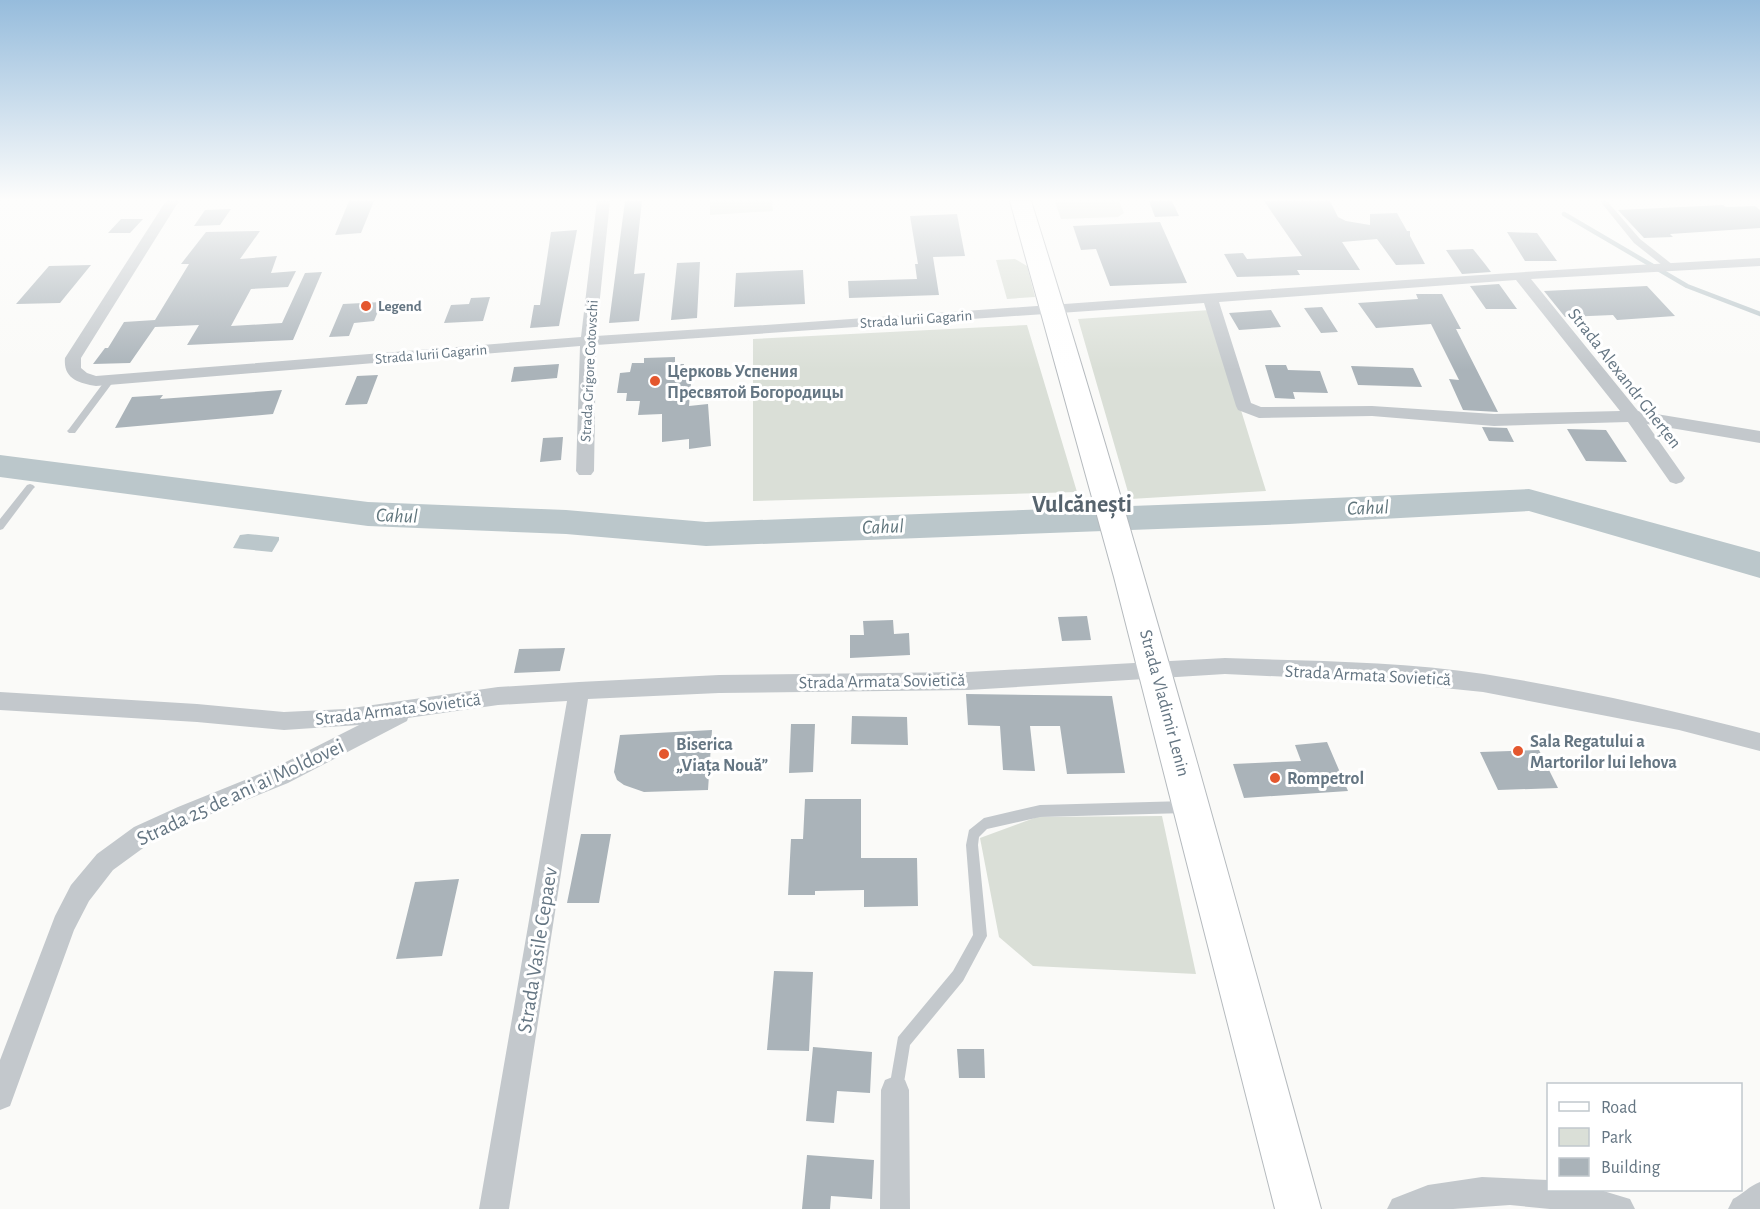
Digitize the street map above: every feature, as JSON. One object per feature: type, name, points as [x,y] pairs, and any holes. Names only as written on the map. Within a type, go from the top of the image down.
[{"type":"main road","name":"Strada Vladimir Lenin","points":[[1038,257],[1156,669],[1298,1209]]},
{"type":"street","name":"Strada Iurii Gagarin","points":[[136,257],[73,358],[71,367],[74,374],[83,379],[110,380],[588,341],[1054,310],[1520,275],[1760,262]]},
{"type":"street","name":"Strada Grigore Cotovschi","points":[[585,471],[588,341],[598,257]]},
{"type":"street","name":"Strada Alexandr Gherțen","points":[[1520,275],[1633,416],[1676,478]]},
{"type":"street","points":[[1210,298],[1244,406],[1259,413],[1372,411],[1494,420],[1633,416],[1760,437]]},
{"type":"street","name":"Strada Armata Sovietică","points":[[0,700],[197,713],[284,722],[345,718],[498,696],[579,691],[719,684],[968,681],[1225,666],[1425,676],[1483,683],[1680,721],[1760,742]]},
{"type":"street","name":"Strada Vasile Cepaev","points":[[494,1209],[579,691]]},
{"type":"street","name":"Strada 25 de ani ai Moldovei","points":[[0,1096],[64,925],[80,893],[105,862],[142,835],[280,776],[416,707]]},
{"type":"street","points":[[894,1209],[896,1090]]},
{"type":"street","points":[[1415,1206],[1469,1191],[1520,1192],[1575,1197],[1620,1209]]},
{"type":"street","points":[[1743,1209],[1751,1206],[1760,1196]]},
{"type":"lane","points":[[1658,257],[1671,267]]},
{"type":"lane","points":[[72,431],[110,380]]},
{"type":"lane","points":[[0,526],[30,487]]},
{"type":"lane","points":[[896,1090],[903,1042],[958,975],[980,936],[973,834],[984,824],[1040,810],[1192,807]]},
{"type":"green space","points":[[1015,259],[1027,266],[1035,297],[1007,299],[996,260]]},
{"type":"green space","points":[[1210,310],[1266,491],[1130,499],[1078,319]]},
{"type":"green space","points":[[1027,325],[1077,492],[753,501],[753,339]]},
{"type":"green space","points":[[1162,816],[1196,974],[1033,966],[999,937],[980,838],[1037,817]]},
{"type":"shaded area","points":[[240,535],[279,537],[279,540],[272,552],[233,548]]},
{"type":"building","points":[[186,257],[276,257],[271,273],[296,271],[288,287],[251,289],[231,326],[282,323],[305,273],[322,272],[293,340],[187,345],[199,325],[155,327],[130,363],[93,364],[105,348],[108,348],[124,322],[155,320],[189,264],[181,264]]},
{"type":"building","points":[[547,257],[572,257],[559,326],[530,328],[534,305],[540,305]]},
{"type":"building","points":[[618,257],[636,257],[634,274],[645,273],[639,321],[609,323]]},
{"type":"building","points":[[917,257],[933,257],[939,295],[849,298],[848,281],[917,279],[915,264],[918,264]]},
{"type":"building","points":[[1099,257],[1176,257],[1187,283],[1110,286]]},
{"type":"building","points":[[1226,257],[1352,257],[1360,270],[1297,270],[1300,275],[1237,277]]},
{"type":"building","points":[[1390,257],[1421,257],[1425,264],[1396,265]]},
{"type":"building","points":[[1451,257],[1480,257],[1491,272],[1462,274]]},
{"type":"building","points":[[1523,257],[1554,257],[1557,261],[1525,261]]},
{"type":"building","points":[[700,262],[697,318],[671,320],[677,263]]},
{"type":"building","points":[[91,265],[60,303],[16,304],[49,266]]},
{"type":"building","points":[[803,270],[805,304],[734,307],[736,273]]},
{"type":"building","points":[[1499,284],[1517,309],[1486,309],[1470,286]]},
{"type":"building","points":[[1647,286],[1675,316],[1617,320],[1613,315],[1565,317],[1544,291]]},
{"type":"building","points":[[1416,294],[1442,294],[1461,329],[1456,329],[1498,412],[1463,410],[1449,379],[1459,380],[1431,324],[1376,328],[1358,303],[1418,299]]},
{"type":"building","points":[[490,297],[483,321],[444,323],[451,305],[469,304],[471,298]]},
{"type":"building","points":[[382,302],[374,321],[354,323],[349,336],[329,337],[343,304]]},
{"type":"building","points":[[1322,307],[1338,332],[1321,333],[1304,308]]},
{"type":"building","points":[[1271,310],[1281,327],[1239,330],[1229,313]]},
{"type":"building","points":[[675,357],[675,364],[684,364],[683,371],[692,371],[689,406],[708,404],[711,446],[689,449],[689,439],[662,442],[662,414],[638,415],[640,401],[626,401],[627,393],[617,393],[620,373],[630,372],[632,363],[644,363],[644,358]]},
{"type":"building","points":[[559,364],[557,378],[511,382],[514,367]]},
{"type":"building","points":[[1265,365],[1286,365],[1288,370],[1320,371],[1328,393],[1293,392],[1295,399],[1275,398]]},
{"type":"building","points":[[1351,366],[1413,368],[1422,387],[1358,385]]},
{"type":"building","points":[[378,375],[367,404],[345,405],[357,376]]},
{"type":"building","points":[[282,390],[273,414],[115,428],[132,397],[163,395],[160,399]]},
{"type":"building","points":[[1482,427],[1507,428],[1514,442],[1489,441]]},
{"type":"building","points":[[1567,429],[1606,430],[1627,462],[1586,461]]},
{"type":"building","points":[[563,437],[561,460],[540,462],[543,438]]},
{"type":"building","points":[[1087,616],[1091,640],[1062,641],[1058,617]]},
{"type":"building","points":[[893,620],[894,634],[909,633],[910,655],[850,658],[850,635],[864,635],[863,621]]},
{"type":"building","points":[[565,648],[560,671],[514,673],[519,649]]},
{"type":"building","points":[[966,694],[1112,696],[1125,773],[1067,774],[1060,726],[1030,726],[1035,771],[1003,770],[1000,726],[968,725]]},
{"type":"building","points":[[852,716],[907,717],[908,745],[851,744]]},
{"type":"building","points":[[791,724],[815,724],[813,772],[789,773]]},
{"type":"building","name":"Biserica „Viața Nouă”","points":[[712,730],[708,790],[644,792],[617,780],[614,772],[620,735]]},
{"type":"building","points":[[1327,742],[1348,791],[1244,798],[1233,764],[1301,761],[1295,745]]},
{"type":"building","points":[[1539,750],[1558,788],[1498,790],[1480,752]]},
{"type":"building","points":[[805,799],[861,799],[861,858],[917,858],[918,906],[864,907],[864,890],[815,891],[815,895],[788,895],[791,839],[803,839]]},
{"type":"building","points":[[581,834],[611,834],[599,903],[567,903]]},
{"type":"building","points":[[459,879],[442,956],[396,959],[415,882]]},
{"type":"building","points":[[774,971],[813,972],[809,1051],[767,1050]]},
{"type":"building","points":[[813,1047],[872,1052],[870,1093],[837,1091],[834,1123],[806,1121]]},
{"type":"building","points":[[957,1049],[984,1049],[985,1078],[959,1078]]},
{"type":"building","points":[[807,1155],[874,1160],[872,1199],[831,1196],[830,1209],[802,1209]]},
{"type":"waterway","points":[[1638,257],[1687,286],[1760,314]]},
{"type":"waterway","name":"Cahul","points":[[0,466],[368,514],[566,522],[706,534],[1289,512],[1529,500],[1760,565]]},
{"type":"place","name":"Legend","points":[[366,306]]},
{"type":"place","name":"Церковь Успения Пресвятой Богородицы","points":[[655,381]]},
{"type":"place","name":"Sala Regatului a Martorilor lui Iehova","points":[[1518,751]]},
{"type":"place","name":"Biserica „Viața Nouă”","points":[[664,754]]},
{"type":"place","name":"Rompetrol","points":[[1275,778]]},
{"type":"district","name":"Vulcănești","points":[[1082,504]]}]
